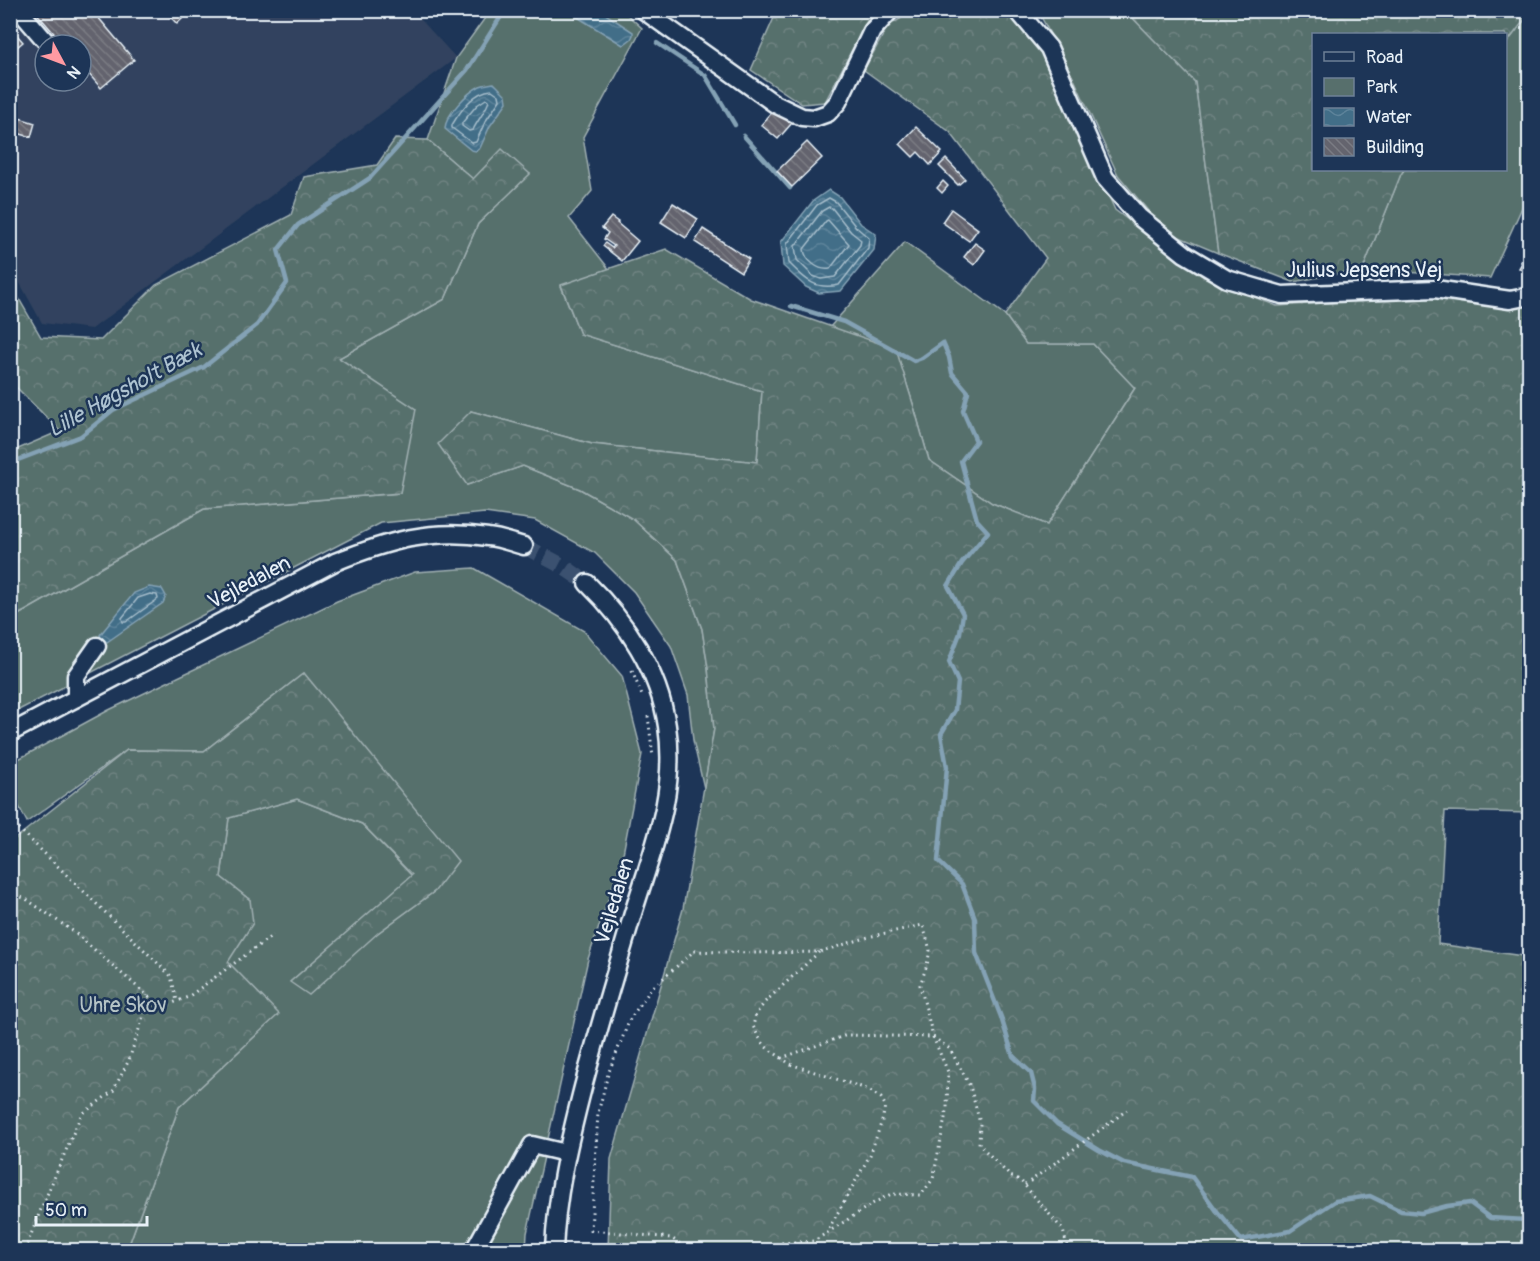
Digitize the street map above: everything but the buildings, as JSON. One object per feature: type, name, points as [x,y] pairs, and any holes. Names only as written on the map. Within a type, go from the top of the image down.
[{"type":"street","points":[[19,10],[39,33]]},
{"type":"street","points":[[643,10],[775,104],[801,117],[814,118],[828,112],[838,102],[872,31],[891,10]]},
{"type":"street","name":"Julius Jepsens Vej","points":[[1017,10],[1049,48],[1105,178],[1139,217],[1185,254],[1227,279],[1282,295],[1435,289],[1510,300],[1530,296]]},
{"type":"street","name":"Vejledalen","points":[[10,733],[335,562],[374,547],[417,536],[455,534],[490,537],[524,546]]},
{"type":"street","name":"Vejledalen","points":[[554,1251],[555,1222],[566,1153],[590,1062],[661,829],[667,797],[669,758],[667,726],[659,693],[648,664],[629,632],[606,601],[587,583]]},
{"type":"street","points":[[76,698],[76,676],[98,646]]},
{"type":"street","points":[[474,1251],[532,1145],[566,1153]]},
{"type":"path","points":[[629,665],[643,698]]},
{"type":"path","points":[[647,709],[654,764]]},
{"type":"path","points":[[10,820],[171,975],[177,1001]]},
{"type":"path","points":[[10,893],[27,899],[74,932],[163,1007],[188,997],[273,935]]},
{"type":"path","points":[[690,1251],[671,1238],[591,1230],[598,1113],[608,1074],[630,1019],[651,989],[694,951],[819,952],[872,936],[924,925],[930,950],[920,985],[933,1037],[948,1072],[947,1108],[933,1179],[921,1195],[891,1194],[814,1241],[780,1243],[763,1251]]},
{"type":"path","points":[[819,952],[765,1002],[756,1014],[753,1026],[766,1047],[790,1064],[867,1089],[881,1098],[885,1105],[883,1118],[870,1155],[826,1234]]},
{"type":"path","points":[[25,1251],[40,1209],[81,1115],[113,1091],[129,1060],[142,1020],[147,994]]},
{"type":"path","points":[[781,1058],[847,1035],[933,1037],[951,1049],[970,1086],[980,1124],[979,1144],[1010,1176],[1020,1180],[1063,1230],[1068,1251]]},
{"type":"path","points":[[1024,1185],[1127,1110]]},
{"type":"shaded area","points":[[10,11],[413,11],[456,58],[92,329],[42,323],[11,267]]},
{"type":"green space","points":[[1004,10],[1042,50],[1115,210],[1204,277],[1277,306],[1433,296],[1518,307],[1529,302],[1529,813],[1445,811],[1438,944],[1523,956],[1529,960],[1529,1250],[608,1250],[611,1159],[683,909],[714,729],[702,629],[677,560],[633,519],[580,489],[523,466],[467,485],[438,444],[471,411],[592,444],[757,462],[762,391],[580,334],[561,285],[666,249],[751,299],[896,349],[929,460],[992,503],[1047,525],[1135,388],[1093,344],[1026,344],[1005,315],[1046,258],[950,132],[864,70],[888,26],[913,11]]},
{"type":"green space","points":[[1529,10],[1529,14],[1507,43],[1507,33],[1312,33],[1312,171],[1403,171],[1363,269],[1293,282],[1218,253],[1195,82],[1126,11]]},
{"type":"green space","points":[[490,11],[623,11],[642,28],[583,137],[592,191],[569,218],[609,269],[561,286],[580,334],[762,391],[757,462],[592,444],[471,411],[467,485],[523,466],[580,489],[633,519],[677,560],[702,629],[708,668],[714,729],[704,788],[693,740],[688,695],[671,646],[634,592],[595,553],[535,520],[485,513],[381,523],[11,714],[11,619],[204,509],[400,493],[339,358],[445,299],[478,224],[529,174],[474,180],[428,140],[456,58]]},
{"type":"green space","points":[[777,11],[872,11],[825,102],[802,104],[751,70]]},
{"type":"green space","points":[[1038,11],[1126,11],[1195,82],[1218,253],[1165,231],[1118,175],[1075,81]]},
{"type":"green space","points":[[1529,14],[1529,192],[1490,278],[1363,269],[1403,171],[1507,171],[1507,43]]},
{"type":"green space","points":[[395,139],[428,140],[473,179],[502,149],[530,174],[478,224],[445,299],[339,358],[416,409],[400,493],[204,509],[11,619],[11,452],[60,431],[11,382],[11,285],[41,337],[101,340],[156,285],[291,215],[304,177],[377,165]]},
{"type":"green space","points":[[905,242],[1005,315],[1026,344],[1093,344],[1135,388],[1047,525],[992,503],[929,460],[896,350],[830,327]]},
{"type":"green space","points":[[474,568],[584,631],[622,676],[642,754],[622,859],[588,959],[527,1233],[526,1250],[127,1250],[179,1107],[278,1014],[228,962],[250,900],[221,877],[229,818],[297,799],[362,824],[412,876],[290,982],[379,932],[435,891],[304,673],[204,751],[127,750],[27,822],[11,791],[11,763],[109,710],[337,601],[415,572]]},
{"type":"green space","name":"Uhre Skov","points":[[304,673],[458,861],[435,891],[379,932],[309,995],[290,982],[412,875],[362,824],[297,799],[229,818],[221,877],[250,900],[253,923],[228,962],[279,1014],[179,1107],[127,1250],[11,1250],[11,842],[127,750],[204,751]]},
{"type":"water","points":[[577,10],[601,11],[633,32],[633,35],[623,45],[574,15]]},
{"type":"water","points":[[494,83],[506,95],[507,102],[490,126],[480,148],[476,151],[471,150],[445,129],[446,123],[458,104],[469,93],[480,86]]},
{"type":"water","points":[[829,190],[840,197],[861,224],[876,234],[874,250],[841,291],[819,293],[806,287],[783,266],[781,242],[813,201]]},
{"type":"water","points":[[149,587],[162,589],[166,596],[163,603],[107,642],[102,640],[100,635],[134,593]]},
{"type":"waterway","name":"Lille Høgsholt Bæk","points":[[10,463],[81,436],[113,410],[204,367],[257,325],[287,283],[278,250],[298,225],[370,178],[467,70],[505,10]]},
{"type":"waterway","name":"Lille Høgsholt Bæk","points":[[629,10],[643,19]]},
{"type":"waterway","name":"Lille Høgsholt Bæk","points":[[657,43],[705,75],[735,125]]},
{"type":"waterway","name":"Lille Høgsholt Bæk","points":[[744,136],[790,188]]},
{"type":"waterway","name":"Lille Høgsholt Bæk","points":[[791,306],[844,322],[914,361],[943,343],[952,373],[968,392],[963,411],[976,441],[961,461],[977,520],[988,532],[962,563],[948,586],[963,614],[960,633],[949,662],[958,682],[955,710],[941,734],[947,767],[938,861],[962,884],[975,918],[976,953],[1001,1017],[1013,1056],[1031,1073],[1035,1089],[1034,1101],[1057,1124],[1124,1163],[1192,1177],[1241,1240],[1290,1231],[1335,1201],[1370,1196],[1401,1211],[1421,1213],[1470,1203],[1490,1218],[1530,1222]]},
{"type":"tunnel","points":[[524,546],[561,565],[587,583]]}]
